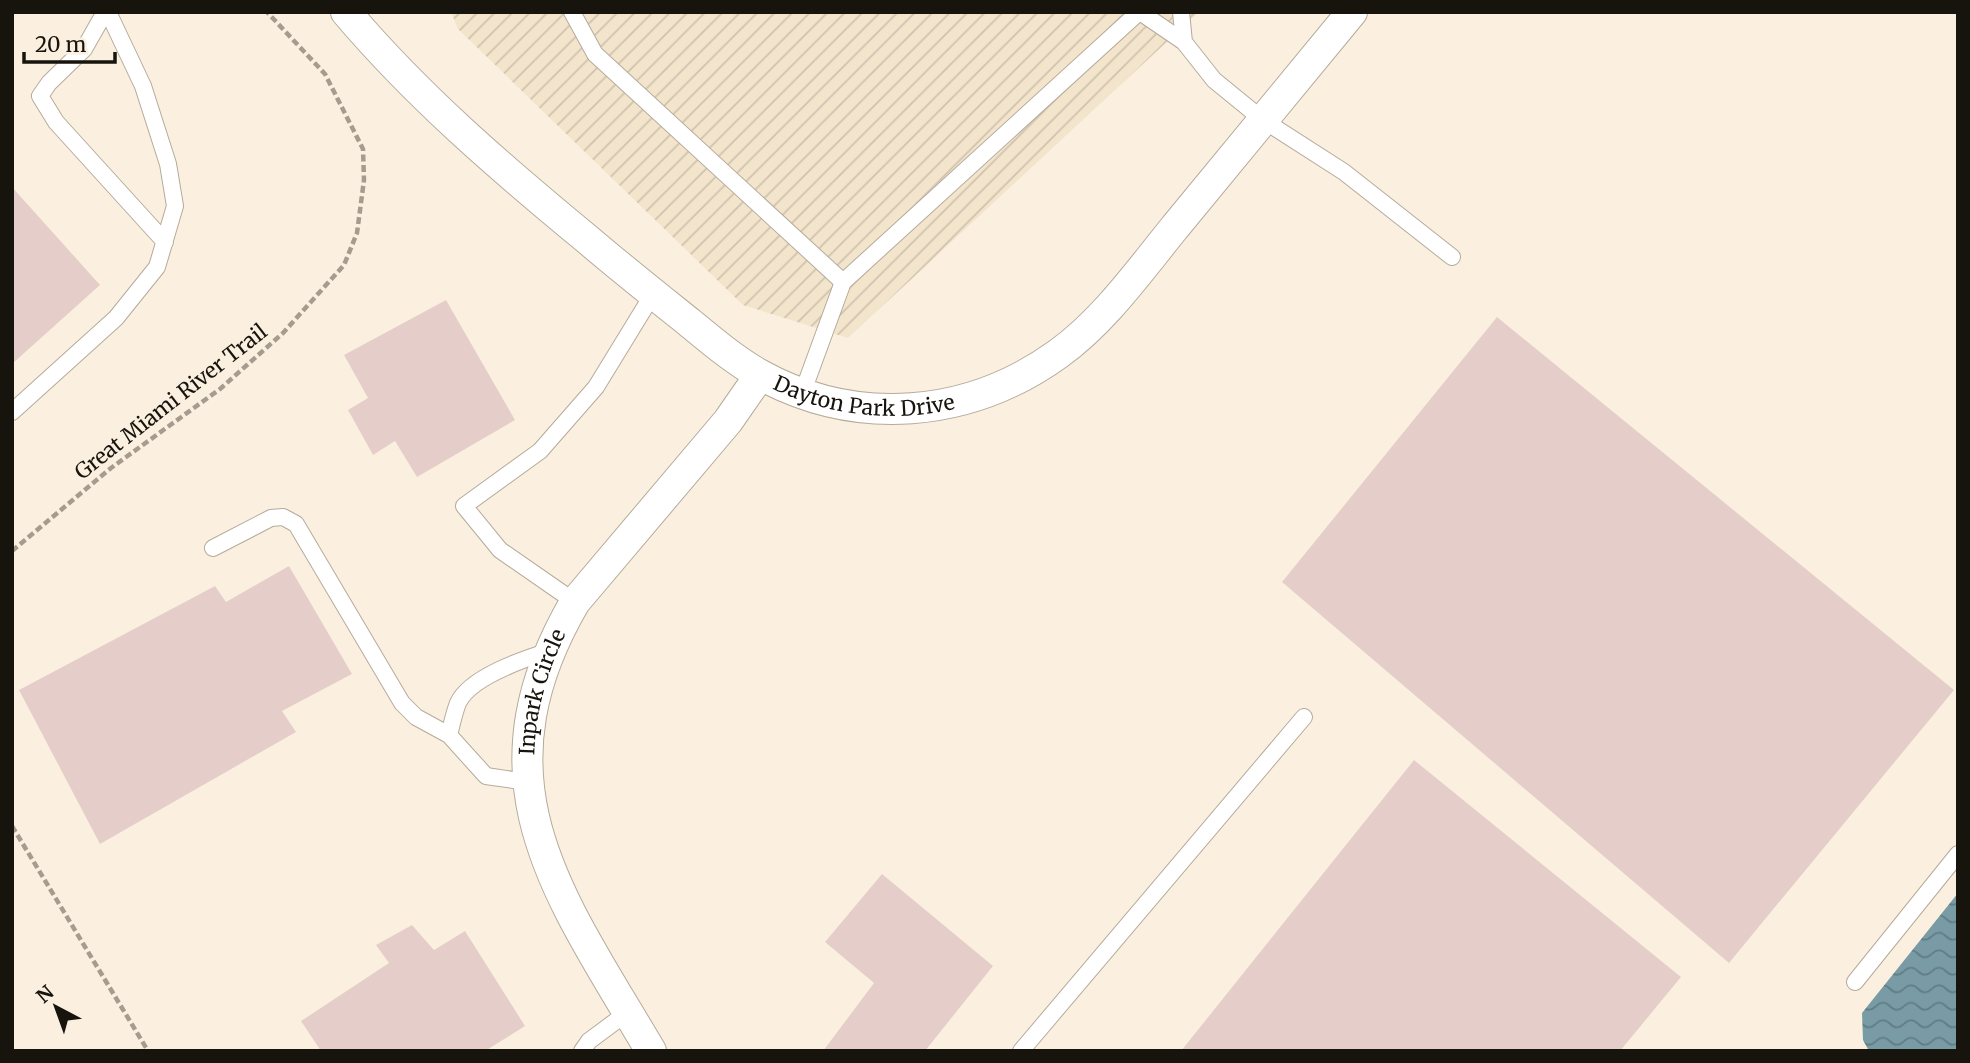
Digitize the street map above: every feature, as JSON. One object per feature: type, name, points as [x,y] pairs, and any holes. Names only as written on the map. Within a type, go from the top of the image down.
[{"type":"street","name":"Dayton Park Drive","points":[[346,12],[466,137],[735,359],[802,394],[851,407],[891,411],[940,407],[987,393],[1032,372],[1088,327],[1352,12]]},
{"type":"street","name":"Inpark Circle","points":[[651,1051],[558,892],[538,839],[527,782],[528,731],[538,681],[549,651],[575,602],[728,421],[760,374]]},
{"type":"lane","points":[[12,412],[116,318],[158,267],[175,206],[167,164],[144,86],[106,12]]},
{"type":"lane","points":[[106,12],[85,49],[49,83],[40,96],[56,122],[165,242]]},
{"type":"lane","points":[[572,12],[595,54],[843,282]]},
{"type":"lane","points":[[802,394],[843,282],[1140,12],[1184,42],[1214,80],[1263,120],[1344,173],[1452,257]]},
{"type":"lane","points":[[1181,12],[1184,42]]},
{"type":"lane","points":[[575,602],[500,550],[464,506],[540,451],[596,387],[653,294]]},
{"type":"lane","points":[[213,548],[271,518],[283,517],[296,524],[402,703],[416,717],[449,735],[486,776],[527,782]]},
{"type":"lane","points":[[449,735],[459,700],[512,662],[549,651]]},
{"type":"lane","points":[[1021,1051],[1304,716]]},
{"type":"lane","points":[[1855,982],[1958,854]]},
{"type":"lane","points":[[582,1051],[589,1041],[628,1012]]},
{"type":"path","name":"Great Miami River Trail","points":[[12,551],[111,468],[219,389],[283,334],[344,265],[357,233],[364,180],[363,149],[325,74],[267,12]]},
{"type":"path","points":[[12,826],[148,1051]]},
{"type":"shaded area","points":[[451,12],[1199,12],[848,338],[743,305],[458,29]]},
{"type":"water","points":[[1958,893],[1958,1051],[1869,1051],[1863,1040],[1862,1013]]},
{"type":"building","points":[[12,187],[100,285],[12,364]]},
{"type":"building","points":[[446,300],[515,420],[417,477],[395,441],[373,455],[348,410],[368,398],[344,355]]},
{"type":"building","points":[[1497,317],[1954,690],[1729,963],[1282,582]]},
{"type":"building","points":[[289,566],[352,674],[282,711],[296,732],[100,844],[19,690],[215,586],[226,602]]},
{"type":"building","points":[[1414,760],[1681,977],[1620,1051],[1181,1051]]},
{"type":"building","points":[[882,874],[993,966],[925,1051],[823,1051],[874,983],[825,942]]},
{"type":"building","points":[[412,925],[434,950],[465,931],[525,1026],[485,1051],[321,1051],[301,1021],[389,963],[376,945]]}]
